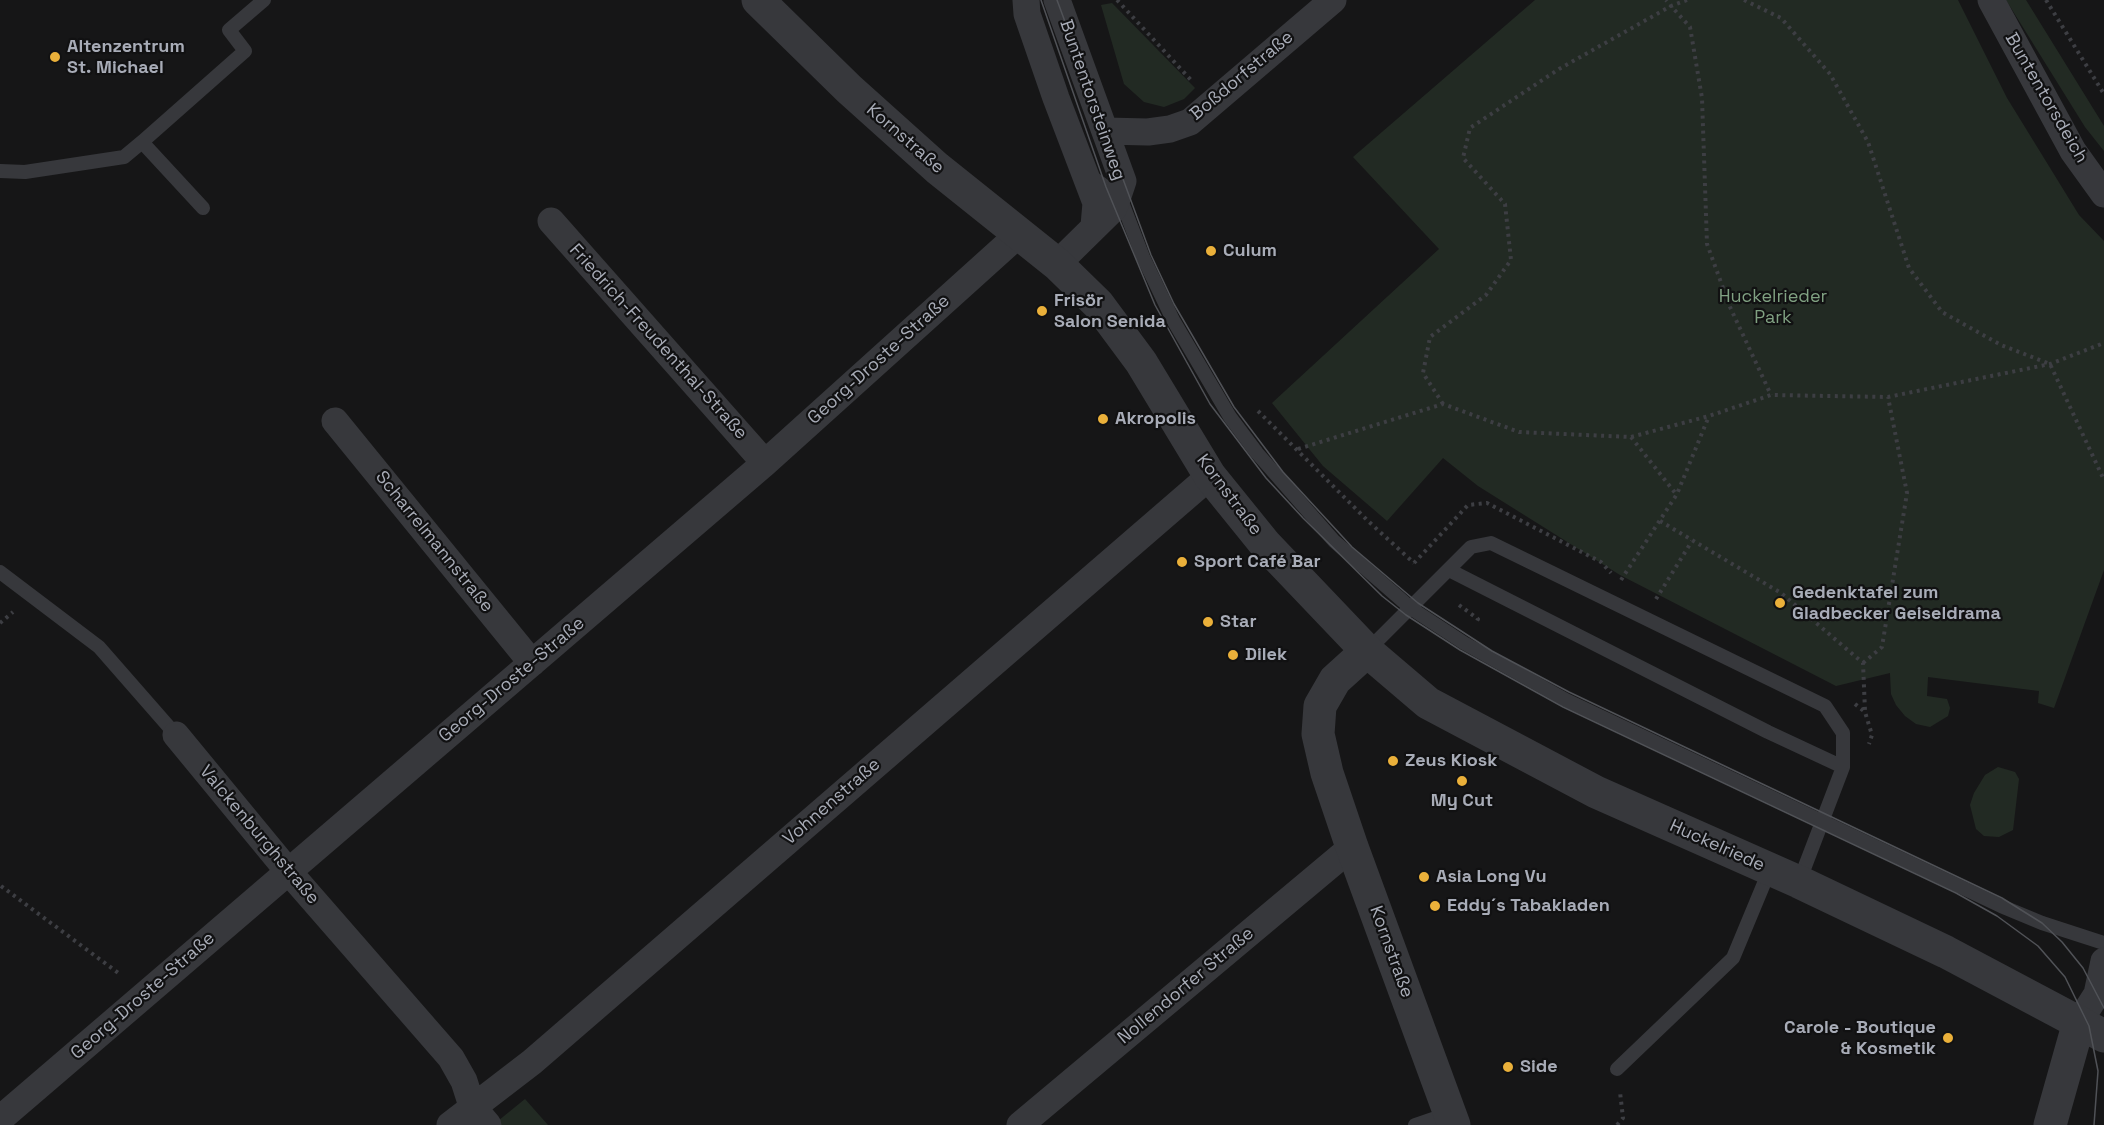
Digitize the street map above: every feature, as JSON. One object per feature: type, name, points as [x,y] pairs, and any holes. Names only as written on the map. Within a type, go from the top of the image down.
[{"type":"street","name":"Kornstraße","points":[[758,0],[849,89],[937,168],[1057,264],[1098,304],[1141,362],[1210,476],[1265,544],[1367,651],[1335,680],[1320,706],[1318,734],[1327,773],[1352,847],[1452,1119]]},
{"type":"street","name":"Buntentorsteinweg","points":[[1026,0],[1027,14],[1096,203],[1094,226]]},
{"type":"street","name":"Buntentorsteinweg","points":[[1057,264],[1114,208],[1120,197],[1123,181],[1058,0]]},
{"type":"street","name":"Boßdorfstraße","points":[[1105,131],[1170,129],[1190,122],[1333,0]]},
{"type":"street","name":"Buntentorsdeich","points":[[1991,0],[2073,151],[2104,194]]},
{"type":"street","name":"Friedrich-Freudenthal-Straße","points":[[551,221],[765,463]]},
{"type":"street","name":"Georg-Droste-Straße","points":[[0,1119],[765,463],[1019,234]]},
{"type":"street","name":"Scharrelmannstraße","points":[[335,421],[532,663]]},
{"type":"street","name":"Vohnenstraße","points":[[450,1125],[480,1116],[532,1062],[1210,476]]},
{"type":"street","name":"Huckelriede","points":[[1367,651],[1428,703],[1596,792],[1946,952],[2091,1029]]},
{"type":"street","name":"Valckenburghstraße","points":[[176,735],[288,870],[451,1058],[480,1116]]},
{"type":"street","name":"Nollendorfer Straße","points":[[1020,1125],[1352,847]]},
{"type":"street","points":[[2050,1125],[2091,1029],[2104,962]]},
{"type":"lane","points":[[0,171],[25,172],[124,157],[245,51],[229,30],[264,0]]},
{"type":"lane","points":[[142,142],[203,208]]},
{"type":"lane","points":[[1084,172],[1120,197],[1143,257],[1173,320],[1230,417],[1257,453],[1334,541],[1412,609],[1464,643],[1566,700],[2001,906],[2042,923],[2104,943]]},
{"type":"lane","points":[[1367,651],[1412,609],[1472,547],[1491,543],[1825,706],[1843,733],[1843,767],[1822,821],[1784,876],[1733,958],[1617,1069]]},
{"type":"lane","points":[[1449,570],[1768,732],[1843,767]]},
{"type":"lane","name":"Valckenburghstraße","points":[[0,572],[99,647],[176,735]]},
{"type":"lane","points":[[1415,1125],[1452,1119]]},
{"type":"path","points":[[1117,0],[1212,103]]},
{"type":"path","points":[[1666,0],[1690,27],[1702,98],[1707,244],[1730,307],[1771,395]]},
{"type":"path","points":[[1687,0],[1671,6],[1559,69],[1470,128],[1463,158],[1504,204],[1511,260],[1486,295],[1430,337],[1423,373],[1443,404],[1519,432],[1631,437],[1710,416],[1771,395],[1888,397],[2050,364],[2104,342]]},
{"type":"path","points":[[1744,0],[1781,18],[1830,74],[1868,142],[1909,268],[1942,312],[2001,345],[2050,364],[2104,480]]},
{"type":"path","points":[[2046,0],[2104,94]]},
{"type":"path","points":[[1863,663],[1882,647],[1907,493],[1888,397]]},
{"type":"path","points":[[1249,404],[1299,449],[1368,521],[1436,584],[1478,619]]},
{"type":"path","points":[[1299,449],[1443,404]]},
{"type":"path","points":[[1619,583],[1677,494],[1710,416]]},
{"type":"path","points":[[1631,437],[1677,494]]},
{"type":"path","points":[[1660,521],[1781,592],[1863,663],[1865,712]]},
{"type":"path","points":[[1655,599],[1692,541]]},
{"type":"path","points":[[2,886],[146,994]]},
{"type":"path","points":[[1617,1069],[1623,1118],[1617,1125]]},
{"type":"green space","name":"Huckelrieder Park","points":[[1535,0],[1958,0],[2007,98],[2079,215],[2104,241],[2104,570],[2054,708],[2038,703],[2039,691],[1928,677],[1927,696],[1947,699],[1950,708],[1948,716],[1930,727],[1916,724],[1896,705],[1891,694],[1890,673],[1836,686],[1620,575],[1478,486],[1443,458],[1387,521],[1323,466],[1272,403],[1439,249],[1353,157]]},
{"type":"green space","points":[[2006,0],[2026,0],[2104,126],[2104,151],[2085,127]]},
{"type":"green space","points":[[1112,3],[1195,88],[1184,99],[1164,107],[1144,102],[1124,84],[1101,5]]},
{"type":"green space","points":[[1998,767],[2015,772],[2019,779],[2013,830],[1999,837],[1984,836],[1976,829],[1970,805],[1985,775]]},
{"type":"green space","points":[[525,1099],[548,1125],[493,1125]]},
{"type":"tram line","points":[[1041,0],[1106,187],[1155,305],[1210,404],[1266,478],[1303,518],[1382,596],[1406,615],[1460,650],[1563,707],[1956,893],[1997,916],[2038,946],[2065,977],[2089,1026],[2098,1071],[2094,1125]]},
{"type":"tram line","points":[[1057,0],[1151,255],[1174,304],[1234,407],[1283,472],[1352,547],[1418,603],[1492,651],[1569,692],[2002,898],[2042,923],[2062,942],[2083,968],[2104,1008]]},
{"type":"place","name":"Altenzentrum St. Michael","points":[[55,57]]},
{"type":"place","name":"Culum","points":[[1211,251]]},
{"type":"place","name":"Frisör Salon Senida","points":[[1042,311]]},
{"type":"place","name":"Akropolis","points":[[1103,419]]},
{"type":"place","name":"Sport Café Bar","points":[[1182,562]]},
{"type":"place","name":"Gedenktafel zum Gladbecker Geiseldrama","points":[[1780,603]]},
{"type":"place","name":"Star","points":[[1208,622]]},
{"type":"place","name":"Dilek","points":[[1233,655]]},
{"type":"place","name":"Zeus Kiosk","points":[[1393,761]]},
{"type":"place","name":"My Cut","points":[[1462,781]]},
{"type":"place","name":"Asia Long Vu","points":[[1424,877]]},
{"type":"place","name":"Eddy´s Tabakladen","points":[[1435,906]]},
{"type":"place","name":"Carole - Boutique & Kosmetik","points":[[1948,1038]]},
{"type":"place","name":"Side","points":[[1508,1067]]}]
